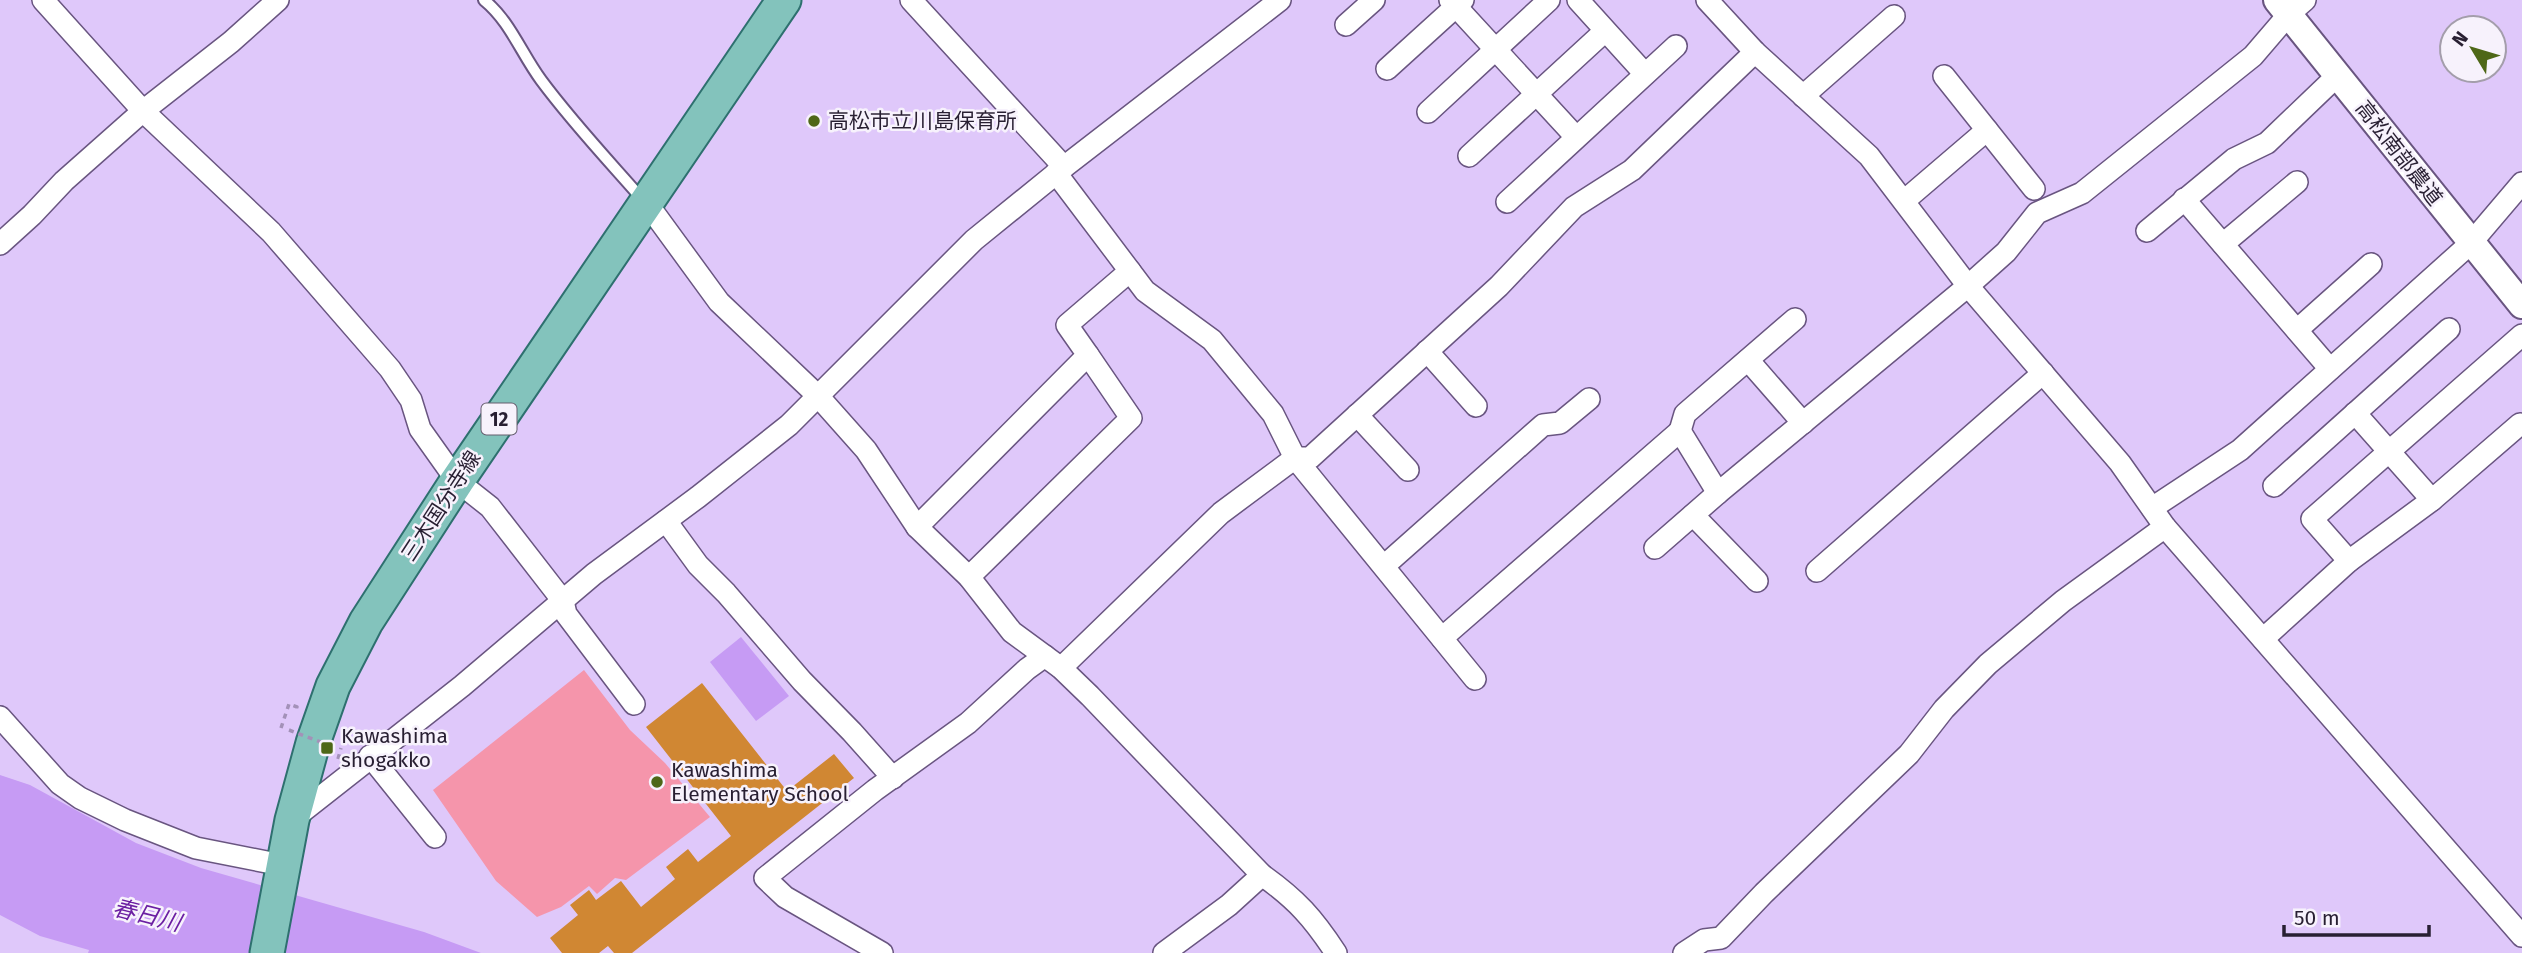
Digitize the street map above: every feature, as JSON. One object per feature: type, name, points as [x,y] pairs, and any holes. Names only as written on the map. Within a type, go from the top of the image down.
[{"type":"main road","name":"三木国分寺線","points":[[267,953],[281,868],[313,743],[333,686],[366,622],[457,481],[785,0]]},
{"type":"street","points":[[43,0],[143,111],[271,232],[390,369],[411,400],[420,429],[457,481],[490,507],[563,601],[566,614],[634,704]]},
{"type":"street","points":[[911,0],[1060,170],[1144,291],[1212,340],[1273,414],[1295,458],[1475,679]]},
{"type":"street","points":[[292,820],[462,686],[594,574],[789,425],[975,240],[1060,170],[1280,0]]},
{"type":"street","points":[[1346,25],[1374,0]]},
{"type":"street","points":[[1428,112],[1549,0]]},
{"type":"street","points":[[1578,0],[1645,74]]},
{"type":"street","points":[[1707,0],[1755,52],[1870,156],[1968,286],[2120,463],[2165,527],[2522,936]]},
{"type":"street","points":[[0,244],[64,181],[143,111],[231,42],[273,1]]},
{"type":"street","points":[[1387,69],[1456,2],[1576,137]]},
{"type":"street","points":[[1655,548],[1968,286],[2006,252],[2037,213],[2082,193],[2253,56],[2291,5]]},
{"type":"street","name":"高松南部農道","points":[[2291,5],[2338,75],[2470,243],[2522,304]]},
{"type":"street","points":[[1803,96],[1894,16]]},
{"type":"street","points":[[1469,156],[1605,32]]},
{"type":"street","points":[[1507,202],[1676,46]]},
{"type":"street","points":[[882,953],[785,897],[765,878],[875,790],[968,723],[1027,669],[1053,662],[1221,513],[1295,458],[1310,458],[1499,286],[1574,207],[1632,170],[1755,52]]},
{"type":"street","points":[[2147,231],[2234,159],[2267,143],[2338,75]]},
{"type":"street","points":[[1944,76],[2035,189]]},
{"type":"street","points":[[1903,201],[1987,130]]},
{"type":"street","points":[[2223,244],[2297,182]]},
{"type":"street","points":[[2152,508],[2240,450],[2470,243],[2522,183]]},
{"type":"street","points":[[2184,199],[2330,369]]},
{"type":"street","points":[[646,202],[719,303],[818,396],[866,450],[917,527],[969,577],[1013,632],[1053,662],[1262,875],[1291,896],[1313,918],[1336,953]]},
{"type":"street","points":[[2297,330],[2371,264]]},
{"type":"street","points":[[969,577],[1131,418],[1067,325],[1130,271]]},
{"type":"street","points":[[1442,638],[1680,431],[1685,415],[1795,319]]},
{"type":"street","points":[[2274,485],[2449,329]]},
{"type":"street","points":[[2349,561],[2312,519],[2522,335]]},
{"type":"street","points":[[1427,351],[1476,406]]},
{"type":"street","points":[[917,527],[1088,355]]},
{"type":"street","points":[[1748,360],[1803,423]]},
{"type":"street","points":[[1817,571],[2043,373]]},
{"type":"street","points":[[1384,566],[1543,425],[1560,423],[1589,399]]},
{"type":"street","points":[[2355,413],[2432,500]]},
{"type":"street","points":[[1357,415],[1408,470]]},
{"type":"street","points":[[2263,639],[2349,561],[2432,500],[2520,424]]},
{"type":"street","points":[[1680,431],[1718,493]]},
{"type":"street","points":[[1693,515],[1757,581]]},
{"type":"street","points":[[666,521],[698,565],[893,778]]},
{"type":"street","points":[[1684,953],[1704,940],[1727,945],[1764,893],[1909,754],[1944,709],[1987,664],[2063,601],[2165,527]]},
{"type":"street","points":[[0,717],[61,784],[80,797],[125,820],[196,848],[281,868]]},
{"type":"street","points":[[370,756],[435,837]]},
{"type":"street","points":[[1164,953],[1229,905],[1262,875]]},
{"type":"lane","points":[[484,0],[505,20],[539,77],[571,119],[646,202]]},
{"type":"path","points":[[281,728],[289,704],[297,707]]},
{"type":"path","points":[[289,730],[334,747]]},
{"type":"shaded area","points":[[584,670],[630,730],[665,763],[710,817],[626,880],[615,878],[597,894],[589,886],[561,907],[537,917],[496,881],[433,790]]},
{"type":"water","points":[[741,637],[789,696],[756,721],[710,662]]},
{"type":"water","name":"春日川","points":[[0,775],[30,785],[136,843],[201,868],[424,932],[481,953],[88,953],[89,950],[40,936],[0,915]]},
{"type":"building","points":[[702,683],[787,791],[834,754],[854,778],[632,953],[614,953],[608,946],[599,953],[562,953],[550,938],[578,915],[570,905],[589,890],[596,900],[621,881],[641,907],[675,879],[666,867],[688,849],[698,862],[731,836],[646,727]]},
{"type":"place","name":"高松市立川島保育所","points":[[814,121]]},
{"type":"place","name":"Kawashima shogakko","points":[[327,748]]},
{"type":"place","name":"Kawashima Elementary School","points":[[657,782]]}]
